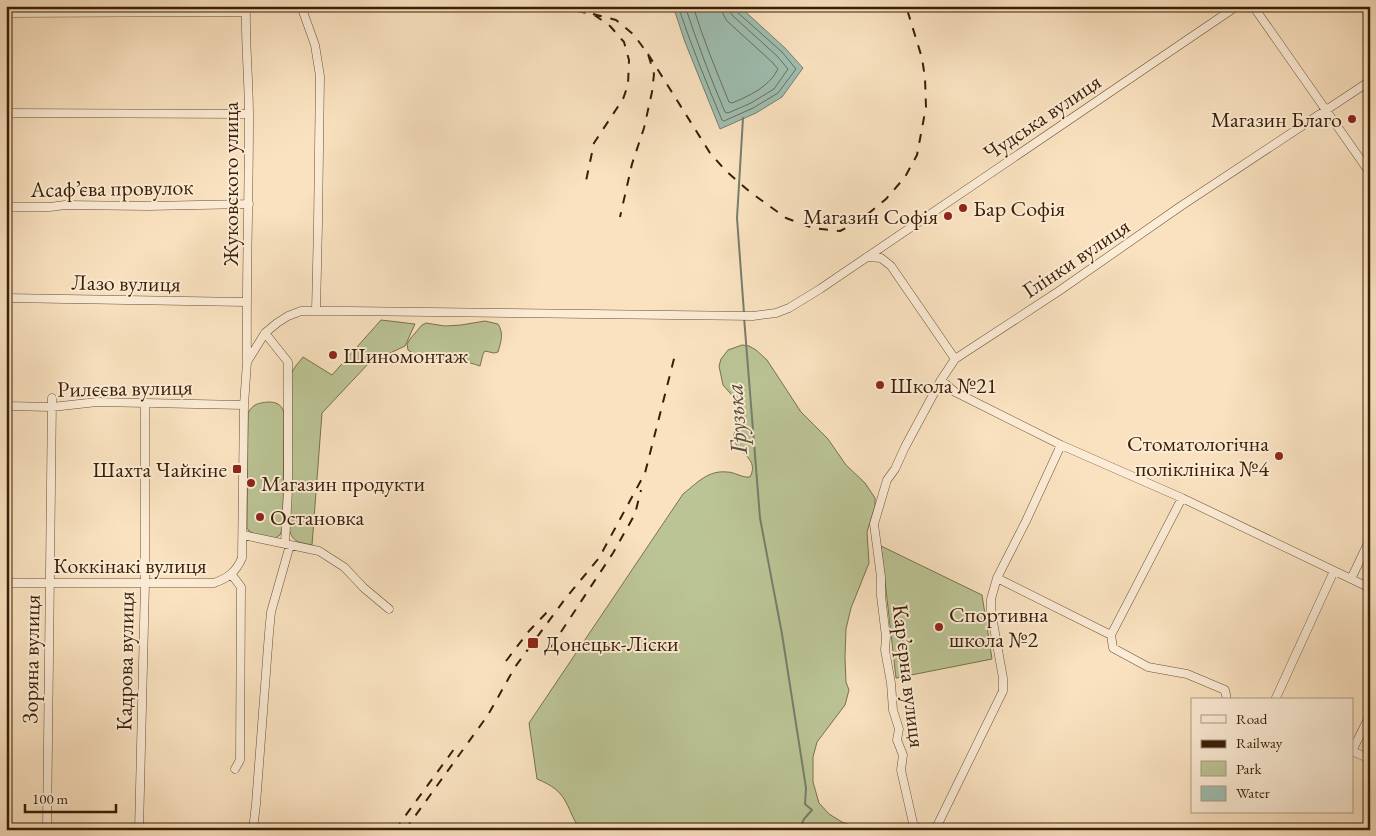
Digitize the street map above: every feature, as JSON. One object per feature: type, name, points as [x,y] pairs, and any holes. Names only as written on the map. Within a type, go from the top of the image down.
[{"type":"street","points":[[301,6],[315,45],[320,76],[316,311]]},
{"type":"street","name":"Чудська вулиця","points":[[265,333],[288,316],[300,312],[316,311],[753,316],[776,313],[789,308],[820,289],[1237,6]]},
{"type":"street","points":[[1253,6],[1370,173]]},
{"type":"street","points":[[6,13],[246,9]]},
{"type":"street","name":"Жуковского улица","points":[[242,558],[249,204],[246,9]]},
{"type":"street","name":"Глінки вулиця","points":[[874,524],[887,480],[895,469],[941,380],[955,359],[1370,81]]},
{"type":"street","points":[[6,113],[249,114]]},
{"type":"street","name":"Асаф’єва провулок","points":[[6,206],[249,204]]},
{"type":"street","points":[[866,257],[881,258],[891,266],[955,359]]},
{"type":"street","name":"Лазо вулиця","points":[[6,298],[246,302]]},
{"type":"street","points":[[247,362],[265,333],[288,362],[287,544],[269,626],[253,830]]},
{"type":"street","points":[[941,380],[955,392],[1061,445],[1182,498],[1370,588]]},
{"type":"street","name":"Зоряна вулиця","points":[[47,830],[52,398]]},
{"type":"street","name":"Рилєєва вулиця","points":[[6,406],[52,408],[97,402],[244,405]]},
{"type":"street","name":"Кадрова вулиця","points":[[139,830],[144,583],[145,404]]},
{"type":"street","points":[[935,830],[1003,691],[1003,678],[991,611],[992,599],[997,578],[1061,445]]},
{"type":"street","points":[[1182,498],[1111,635],[1113,648],[1148,667],[1187,674],[1225,690],[1227,698]]},
{"type":"street","name":"Кар’єрна вулиця","points":[[874,524],[881,577],[881,596],[886,637],[885,650],[891,683],[893,710],[899,729],[897,740],[903,755],[900,770],[913,823],[918,830]]},
{"type":"street","points":[[242,535],[320,551],[344,567],[364,588],[389,609]]},
{"type":"street","points":[[1351,579],[1370,539]]},
{"type":"street","name":"Коккінакі вулиця","points":[[6,583],[214,583],[232,574],[242,558]]},
{"type":"street","points":[[1276,698],[1334,571]]},
{"type":"street","points":[[232,574],[241,587],[240,760],[234,769]]},
{"type":"street","points":[[997,578],[1111,635]]},
{"type":"street","points":[[1354,747],[1370,715]]},
{"type":"street","points":[[1354,752],[1370,759]]},
{"type":"green space","points":[[381,320],[415,324],[405,346],[369,363],[322,413],[312,545],[300,542],[292,537],[289,529],[291,374],[303,357],[332,375]]},
{"type":"green space","points":[[485,321],[498,324],[501,338],[498,352],[485,351],[480,366],[464,361],[419,356],[408,350],[407,344],[410,339],[426,323],[445,326]]},
{"type":"green space","points":[[742,345],[756,350],[767,360],[801,412],[828,439],[846,465],[865,483],[875,498],[875,506],[867,532],[869,563],[851,608],[846,629],[846,682],[849,690],[845,705],[817,742],[813,757],[813,782],[819,803],[829,814],[842,822],[865,830],[580,830],[560,794],[537,779],[529,723],[683,494],[703,478],[714,473],[730,472],[750,477],[752,463],[739,449],[734,438],[735,431],[745,418],[743,410],[723,385],[719,366],[721,359],[728,350]]},
{"type":"green space","points":[[268,402],[278,404],[284,412],[283,526],[280,535],[274,539],[255,534],[247,528],[248,413],[256,404]]},
{"type":"green space","name":"Спортивна школа №2","points":[[881,546],[982,595],[992,659],[896,678]]},
{"type":"water","points":[[673,6],[739,6],[785,48],[803,68],[782,97],[756,113],[720,129],[685,42]]},
{"type":"waterway","name":"Грузька","points":[[743,118],[737,218],[744,313]]},
{"type":"waterway","name":"Грузька","points":[[744,317],[760,518],[782,634],[806,788],[805,804],[812,810],[804,819],[799,830]]},
{"type":"railway","points":[[648,54],[710,153],[726,171],[750,192],[786,218],[813,228],[840,231],[858,222],[886,199],[905,177],[917,155],[926,107],[925,78],[922,58],[906,6]]},
{"type":"railway","points":[[559,8],[593,14],[610,26],[624,42],[629,60],[628,85],[623,99],[594,143],[586,181]]},
{"type":"railway","points":[[593,14],[616,20],[634,35],[648,54],[654,74],[644,128],[632,164],[620,217]]},
{"type":"railway","points":[[405,830],[488,715],[515,667],[565,599],[599,558],[645,473],[676,351]]},
{"type":"railway","points":[[551,647],[613,553],[635,514],[641,490]]},
{"type":"railway","points":[[506,661],[529,631],[552,607]]},
{"type":"railway","points":[[395,830],[457,745]]},
{"type":"place","name":"Магазин Благо","points":[[1352,119]]},
{"type":"place","name":"Бар Софія","points":[[963,208]]},
{"type":"place","name":"Магазин Софія","points":[[948,216]]},
{"type":"place","name":"Шиномонтаж","points":[[333,355]]},
{"type":"place","name":"Школа №21","points":[[880,385]]},
{"type":"place","name":"Стоматологічна поліклініка №4","points":[[1279,456]]},
{"type":"place","name":"Шахта Чайкіне","points":[[237,469]]},
{"type":"place","name":"Магазин продукти","points":[[251,483]]},
{"type":"place","name":"Остановка","points":[[260,517]]},
{"type":"place","name":"Спортивна школа №2","points":[[939,627]]},
{"type":"place","name":"Донецьк-Ліски","points":[[533,643]]}]
